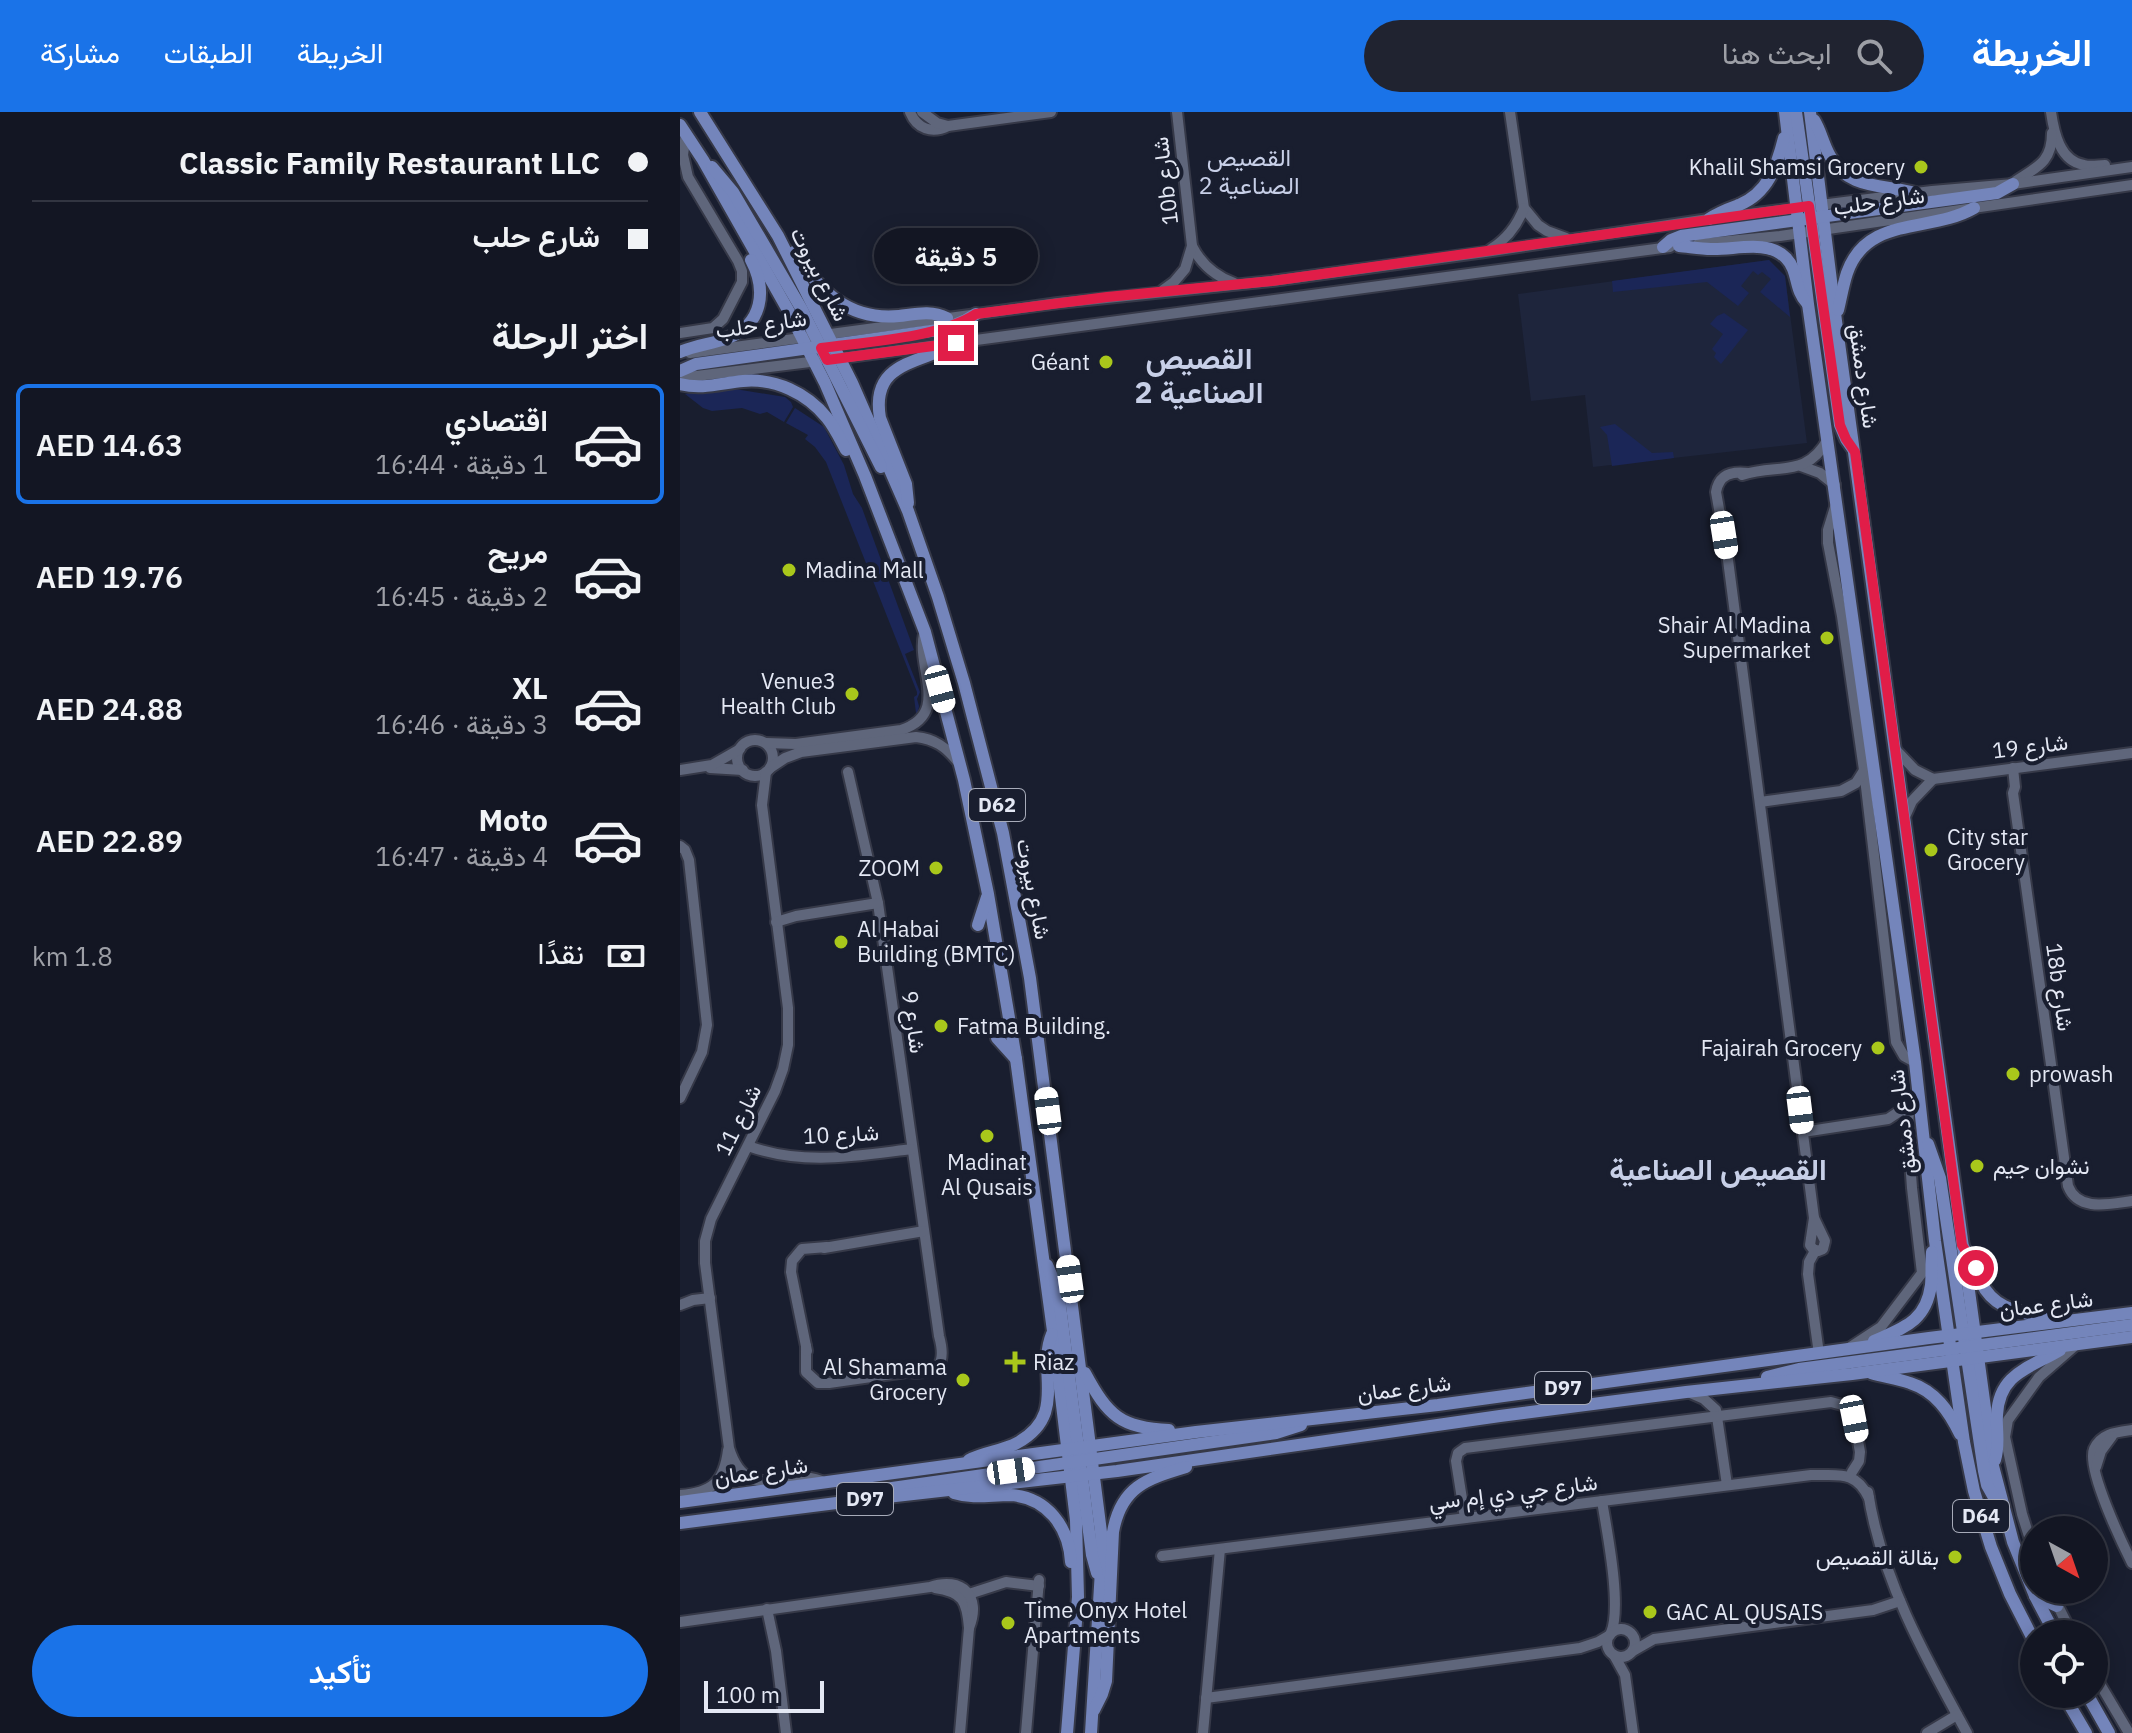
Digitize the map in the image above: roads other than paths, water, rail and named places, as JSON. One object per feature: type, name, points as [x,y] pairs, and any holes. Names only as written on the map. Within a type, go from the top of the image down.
[{"type":"main road","name":"شارع بيروت","points":[[700,112],[778,236],[925,632],[960,764],[988,894],[1016,1059],[1053,1331],[1080,1455]]},
{"type":"main road","name":"شارع دمشق","points":[[1785,112],[1786,127],[1836,321],[1962,1245],[1964,1442],[1974,1491],[1991,1547],[2023,1620]]},
{"type":"main road","points":[[1796,112],[1840,425],[1855,452]]},
{"type":"main road","points":[[1810,112],[1829,155],[1845,175],[1863,184],[1915,193]]},
{"type":"main road","name":"شارع دمشق","points":[[1810,112],[1808,304],[1915,1062],[1935,1241],[2003,1510],[2020,1561]]},
{"type":"main road","points":[[1709,219],[1748,200],[1766,184],[1776,166],[1786,127]]},
{"type":"main road","points":[[680,353],[738,333],[751,320],[760,300],[761,285],[713,191],[703,160],[683,129]]},
{"type":"main road","points":[[703,160],[720,174],[733,192],[821,348]]},
{"type":"main road","points":[[1663,247],[1681,236],[1997,193],[2013,184]]},
{"type":"main road","points":[[1836,321],[1846,274],[1865,245],[1885,233],[1950,219],[1974,208]]},
{"type":"main road","points":[[778,236],[789,245],[817,284],[845,306],[880,316],[929,313],[947,318]]},
{"type":"main road","points":[[1679,246],[1713,249],[1764,247],[1779,252],[1792,267],[1799,292],[1808,304]]},
{"type":"main road","points":[[680,371],[696,364],[945,329],[976,314]]},
{"type":"main road","points":[[908,511],[906,484],[880,418],[881,392],[888,377],[907,362],[956,343]]},
{"type":"main road","name":"شارع بيروت","points":[[821,348],[908,511],[938,597],[995,797],[1030,978],[1081,1366],[1080,1455]]},
{"type":"main road","points":[[680,384],[699,387],[756,381],[776,384],[798,393],[826,416],[865,476]]},
{"type":"main road","points":[[1859,482],[1874,496]]},
{"type":"main road","points":[[978,925],[988,894]]},
{"type":"main road","points":[[997,1038],[1016,1059]]},
{"type":"main road","points":[[1924,1136],[1940,1178],[1985,1478],[1990,1492],[2003,1510]]},
{"type":"main road","points":[[1864,1348],[1877,1339],[1901,1330],[1918,1314],[1929,1293],[1935,1241]]},
{"type":"main road","points":[[1962,1245],[1984,1288],[1998,1304],[2018,1313],[2060,1323]]},
{"type":"main road","points":[[1043,1260],[1058,1290],[1092,1555],[1100,1580],[1091,1733]]},
{"type":"main road","name":"شارع عمان","points":[[680,1523],[1083,1475],[1686,1392],[1868,1372],[2060,1323],[2132,1313]]},
{"type":"main road","points":[[1749,1384],[1799,1369],[2132,1325]]},
{"type":"main road","points":[[960,1465],[976,1456],[1014,1445],[1037,1426],[1048,1403],[1047,1350],[1053,1331]]},
{"type":"main road","name":"شارع عمان","points":[[680,1502],[960,1465],[1080,1455],[1196,1432],[1438,1405],[1846,1350],[2070,1345],[2132,1337]]},
{"type":"main road","points":[[1993,1466],[1998,1448],[1997,1413],[2004,1389],[2024,1369],[2070,1345]]},
{"type":"main road","points":[[1081,1366],[1101,1401],[1124,1422],[1148,1429],[1196,1432]]},
{"type":"main road","points":[[1868,1372],[1911,1383],[1930,1392],[1949,1413],[1964,1442]]},
{"type":"main road","points":[[860,1500],[889,1488],[1080,1455],[1276,1433],[1313,1419]]},
{"type":"main road","points":[[1092,1712],[1106,1681],[1113,1532],[1119,1510],[1127,1496],[1147,1480],[1207,1458]]},
{"type":"main road","points":[[1067,1733],[1078,1597],[1076,1520],[1083,1475]]},
{"type":"main road","points":[[947,1490],[971,1497],[1020,1496],[1043,1506],[1056,1518],[1066,1534],[1071,1577],[1078,1597]]},
{"type":"main road","points":[[2053,1604],[2057,1606]]},
{"type":"main road","points":[[2071,1708],[2086,1733]]},
{"type":"main road","points":[[2095,1708],[2109,1733]]},
{"type":"street","points":[[910,112],[918,125],[926,129],[1051,112]]},
{"type":"street","points":[[922,112],[943,128]]},
{"type":"street","name":"10b شارع","points":[[1160,292],[1180,275],[1189,262],[1192,246],[1177,112]]},
{"type":"street","points":[[1510,112],[1524,208],[1538,225],[1568,239]]},
{"type":"street","points":[[2052,118],[2059,145],[2070,159],[2084,165],[2105,165],[2118,170]]},
{"type":"street","points":[[2013,184],[2036,169],[2047,156],[2051,146],[2052,118]]},
{"type":"street","points":[[680,333],[708,330],[721,323],[741,288],[742,277],[738,261],[688,177],[683,155],[683,129]]},
{"type":"street","name":"شارع حلب","points":[[680,353],[956,343],[1679,246],[1915,193],[2013,184],[2132,167]]},
{"type":"street","name":"شارع حلب","points":[[680,378],[976,314],[1272,281],[1709,219],[1810,219],[1974,208],[2132,185]]},
{"type":"street","points":[[1485,252],[1505,239],[1524,208]]},
{"type":"street","name":"10b شارع","points":[[1192,246],[1211,271],[1236,283]]},
{"type":"street","points":[[1180,275],[1195,270],[1211,271]]},
{"type":"street","points":[[1240,303],[1234,296],[1237,290],[1272,281]]},
{"type":"street","points":[[1819,1354],[1807,1270],[1815,1251],[1823,1249],[1825,1241],[1814,1218],[1720,504],[1727,481],[1748,473],[1801,466],[1817,455],[1828,439]]},
{"type":"street","points":[[1801,466],[1820,473],[1835,485]]},
{"type":"street","points":[[1837,503],[1831,518],[1828,543],[1864,770],[1896,1042],[1901,1052],[1915,1062]]},
{"type":"street","points":[[680,770],[719,762],[754,740],[796,744],[901,730],[916,723],[926,711],[930,695],[922,657],[925,632]]},
{"type":"street","points":[[704,767],[757,776],[801,752],[916,737],[942,745],[960,764]]},
{"type":"street","points":[[766,743],[773,752],[768,770]]},
{"type":"street","points":[[740,749],[738,762],[745,772]]},
{"type":"street","points":[[1895,749],[1915,770],[1933,779],[1912,801],[1904,819]]},
{"type":"street","name":"شارع 19","points":[[1933,779],[2132,753]]},
{"type":"street","name":"18b شارع","points":[[2010,769],[2015,787],[2013,793],[2068,1186],[2073,1196],[2087,1204],[2132,1201]]},
{"type":"street","name":"شارع 11","points":[[729,1448],[704,1252],[707,1230],[715,1210],[780,1080],[788,1045],[788,1008],[762,805],[768,770]]},
{"type":"street","points":[[1760,802],[1841,791],[1856,783],[1864,770]]},
{"type":"street","name":"شارع 11","points":[[745,772],[762,805]]},
{"type":"street","name":"شارع 9","points":[[848,772],[878,903],[943,1354],[940,1364],[926,1373],[909,1372],[823,1384],[809,1377],[791,1266],[797,1252],[807,1247],[827,1247],[924,1231]]},
{"type":"street","points":[[1841,791],[1859,797],[1868,806]]},
{"type":"street","points":[[680,846],[688,855],[707,1025],[702,1052],[680,1098]]},
{"type":"street","points":[[680,855],[690,878]]},
{"type":"street","points":[[775,918],[878,903]]},
{"type":"street","points":[[1803,1132],[1888,1119],[1909,1105],[1918,1093]]},
{"type":"street","points":[[1846,1350],[1878,1330],[1922,1273],[1912,1188],[1909,1105]]},
{"type":"street","points":[[1888,1119],[1908,1133]]},
{"type":"street","name":"شارع 10","points":[[750,1143],[772,1153],[824,1159],[912,1149]]},
{"type":"street","points":[[682,1304],[693,1300],[710,1302]]},
{"type":"street","points":[[2023,1516],[2005,1427],[2039,1377],[2070,1345]]},
{"type":"street","points":[[1686,1392],[1710,1403],[1718,1416],[1727,1485]]},
{"type":"street","points":[[1465,1518],[1456,1461],[1458,1453],[1465,1448],[1841,1403],[1852,1414],[1860,1452],[1859,1461],[1852,1472],[1864,1482],[1900,1601],[1927,1662],[1967,1733]]},
{"type":"street","points":[[2132,1430],[2117,1432],[2101,1451],[2096,1475],[2132,1563]]},
{"type":"street","points":[[729,1448],[740,1469],[760,1481],[775,1482],[806,1476],[825,1483]]},
{"type":"street","points":[[680,1495],[702,1492],[716,1482],[725,1467],[729,1448]]},
{"type":"street","name":"شارع جي دي إم سي","points":[[1811,1475],[1837,1468],[1852,1472]]},
{"type":"street","name":"شارع جي دي إم سي","points":[[1162,1556],[1811,1475],[1846,1476],[1862,1486],[1869,1498]]},
{"type":"street","points":[[1602,1501],[1615,1598],[1615,1621],[1607,1645],[1625,1675],[1633,1733]]},
{"type":"street","points":[[1203,1733],[1220,1549]]},
{"type":"street","points":[[969,1594],[1006,1582],[1039,1583],[1026,1733]]},
{"type":"street","points":[[680,1622],[942,1583],[954,1584],[969,1594],[974,1612],[969,1628]]},
{"type":"street","points":[[930,1587],[951,1591],[962,1599],[968,1612],[960,1733]]},
{"type":"street","points":[[1615,1598],[1622,1620],[1635,1641],[1625,1675]]},
{"type":"street","points":[[1580,1648],[1622,1657],[1654,1639],[1873,1610],[1900,1601]]},
{"type":"street","points":[[2057,1606],[2064,1620]]},
{"type":"street","points":[[772,1608],[786,1733]]},
{"type":"street","points":[[1206,1698],[1580,1648],[1598,1642],[1617,1629],[1654,1639]]},
{"type":"street","points":[[2108,1698],[2129,1733]]},
{"type":"street","points":[[1928,1732],[1958,1718]]},
{"type":"place","name":"Khalil Shamsi Grocery","points":[[1921,167]]},
{"type":"place","name":"Géant","points":[[1106,362]]},
{"type":"place","name":"Madina Mall","points":[[789,570]]},
{"type":"place","name":"Shair Al Madina Supermarket","points":[[1827,638]]},
{"type":"place","name":"Venue3 Health Club","points":[[852,694]]},
{"type":"place","name":"City star Grocery","points":[[1931,850]]},
{"type":"place","name":"ZOOM","points":[[936,868]]},
{"type":"place","name":"Al Habai Building (BMTC)","points":[[841,942]]},
{"type":"place","name":"Fatma Building.","points":[[941,1026]]},
{"type":"place","name":"Fajairah Grocery","points":[[1878,1048]]},
{"type":"place","name":"prowash","points":[[2013,1074]]},
{"type":"place","name":"Madinat Al Qusais","points":[[987,1136]]},
{"type":"place","name":"نشوان جيم","points":[[1977,1166]]},
{"type":"place","name":"Riaz","points":[[1015,1362]]},
{"type":"place","name":"Al Shamama Grocery","points":[[963,1380]]},
{"type":"place","name":"بقالة القصيص","points":[[1955,1557]]},
{"type":"place","name":"GAC AL QUSAIS","points":[[1650,1612]]},
{"type":"place","name":"Time Onyx Hotel Apartments","points":[[1008,1623]]},
{"type":"district","name":"القصيص الصناعية 2","points":[[1249,172]]},
{"type":"district","name":"القصيص الصناعية 2","points":[[1199,376]]},
{"type":"district","name":"القصيص الصناعية","points":[[1718,1170]]}]
